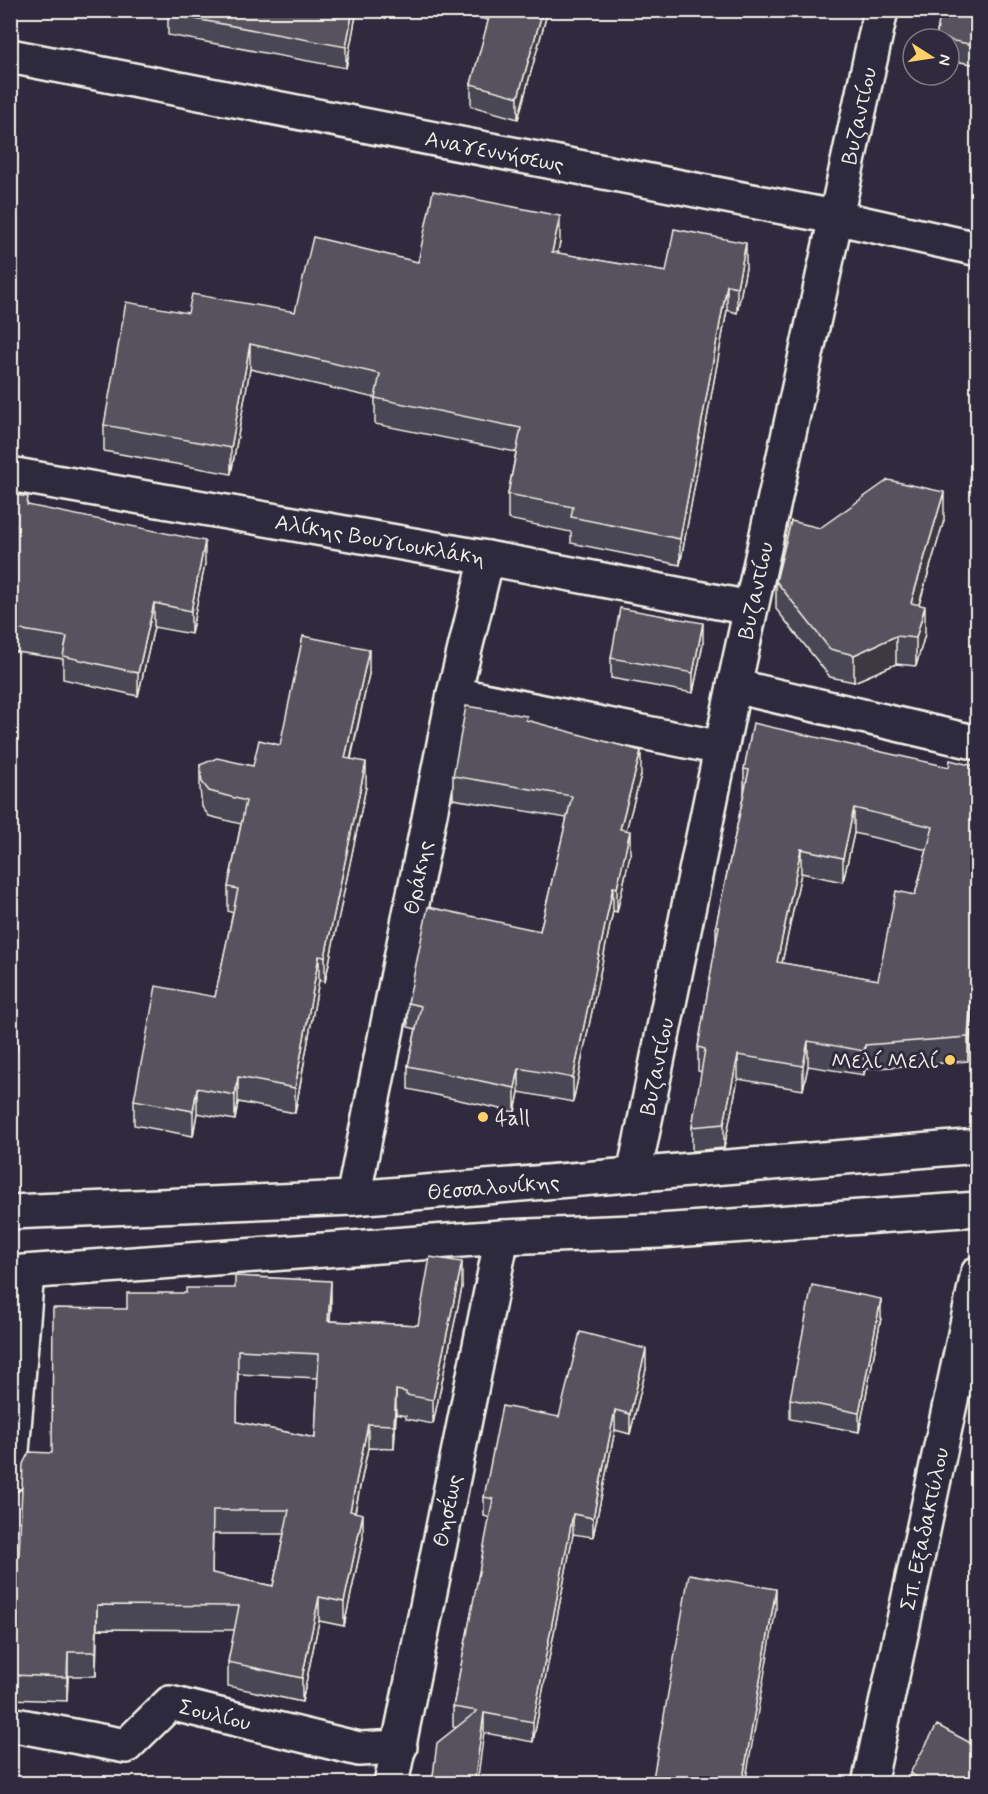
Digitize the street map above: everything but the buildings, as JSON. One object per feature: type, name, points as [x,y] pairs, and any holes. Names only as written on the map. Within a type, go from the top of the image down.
[{"type":"street","name":"Βυζαντίου","points":[[634,1174],[750,608],[881,10]]},
{"type":"street","name":"Αναγεννήσεως","points":[[10,56],[834,217],[978,249]]},
{"type":"street","name":"Αλίκης Βουγιουκλάκη","points":[[10,474],[486,558],[750,608]]},
{"type":"street","name":"Θράκης","points":[[353,1198],[454,694],[486,558]]},
{"type":"street","points":[[734,686],[978,743]]},
{"type":"street","points":[[454,694],[721,748]]},
{"type":"street","name":"Θεσσαλονίκης","points":[[10,1212],[353,1198],[978,1146]]},
{"type":"street","points":[[10,1475],[19,1273],[502,1237],[659,1231],[978,1209]]},
{"type":"street","name":"Θησέως","points":[[391,1784],[502,1237]]},
{"type":"street","name":"Σπ. Εξαδακτύλου","points":[[869,1784],[978,1273]]},
{"type":"street","name":"Σουλίου","points":[[10,1724],[126,1746],[170,1703],[359,1749],[400,1747]]},
{"type":"place","name":"Μελί Μελί","points":[[950,1060]]},
{"type":"place","name":"4all","points":[[483,1117]]}]
